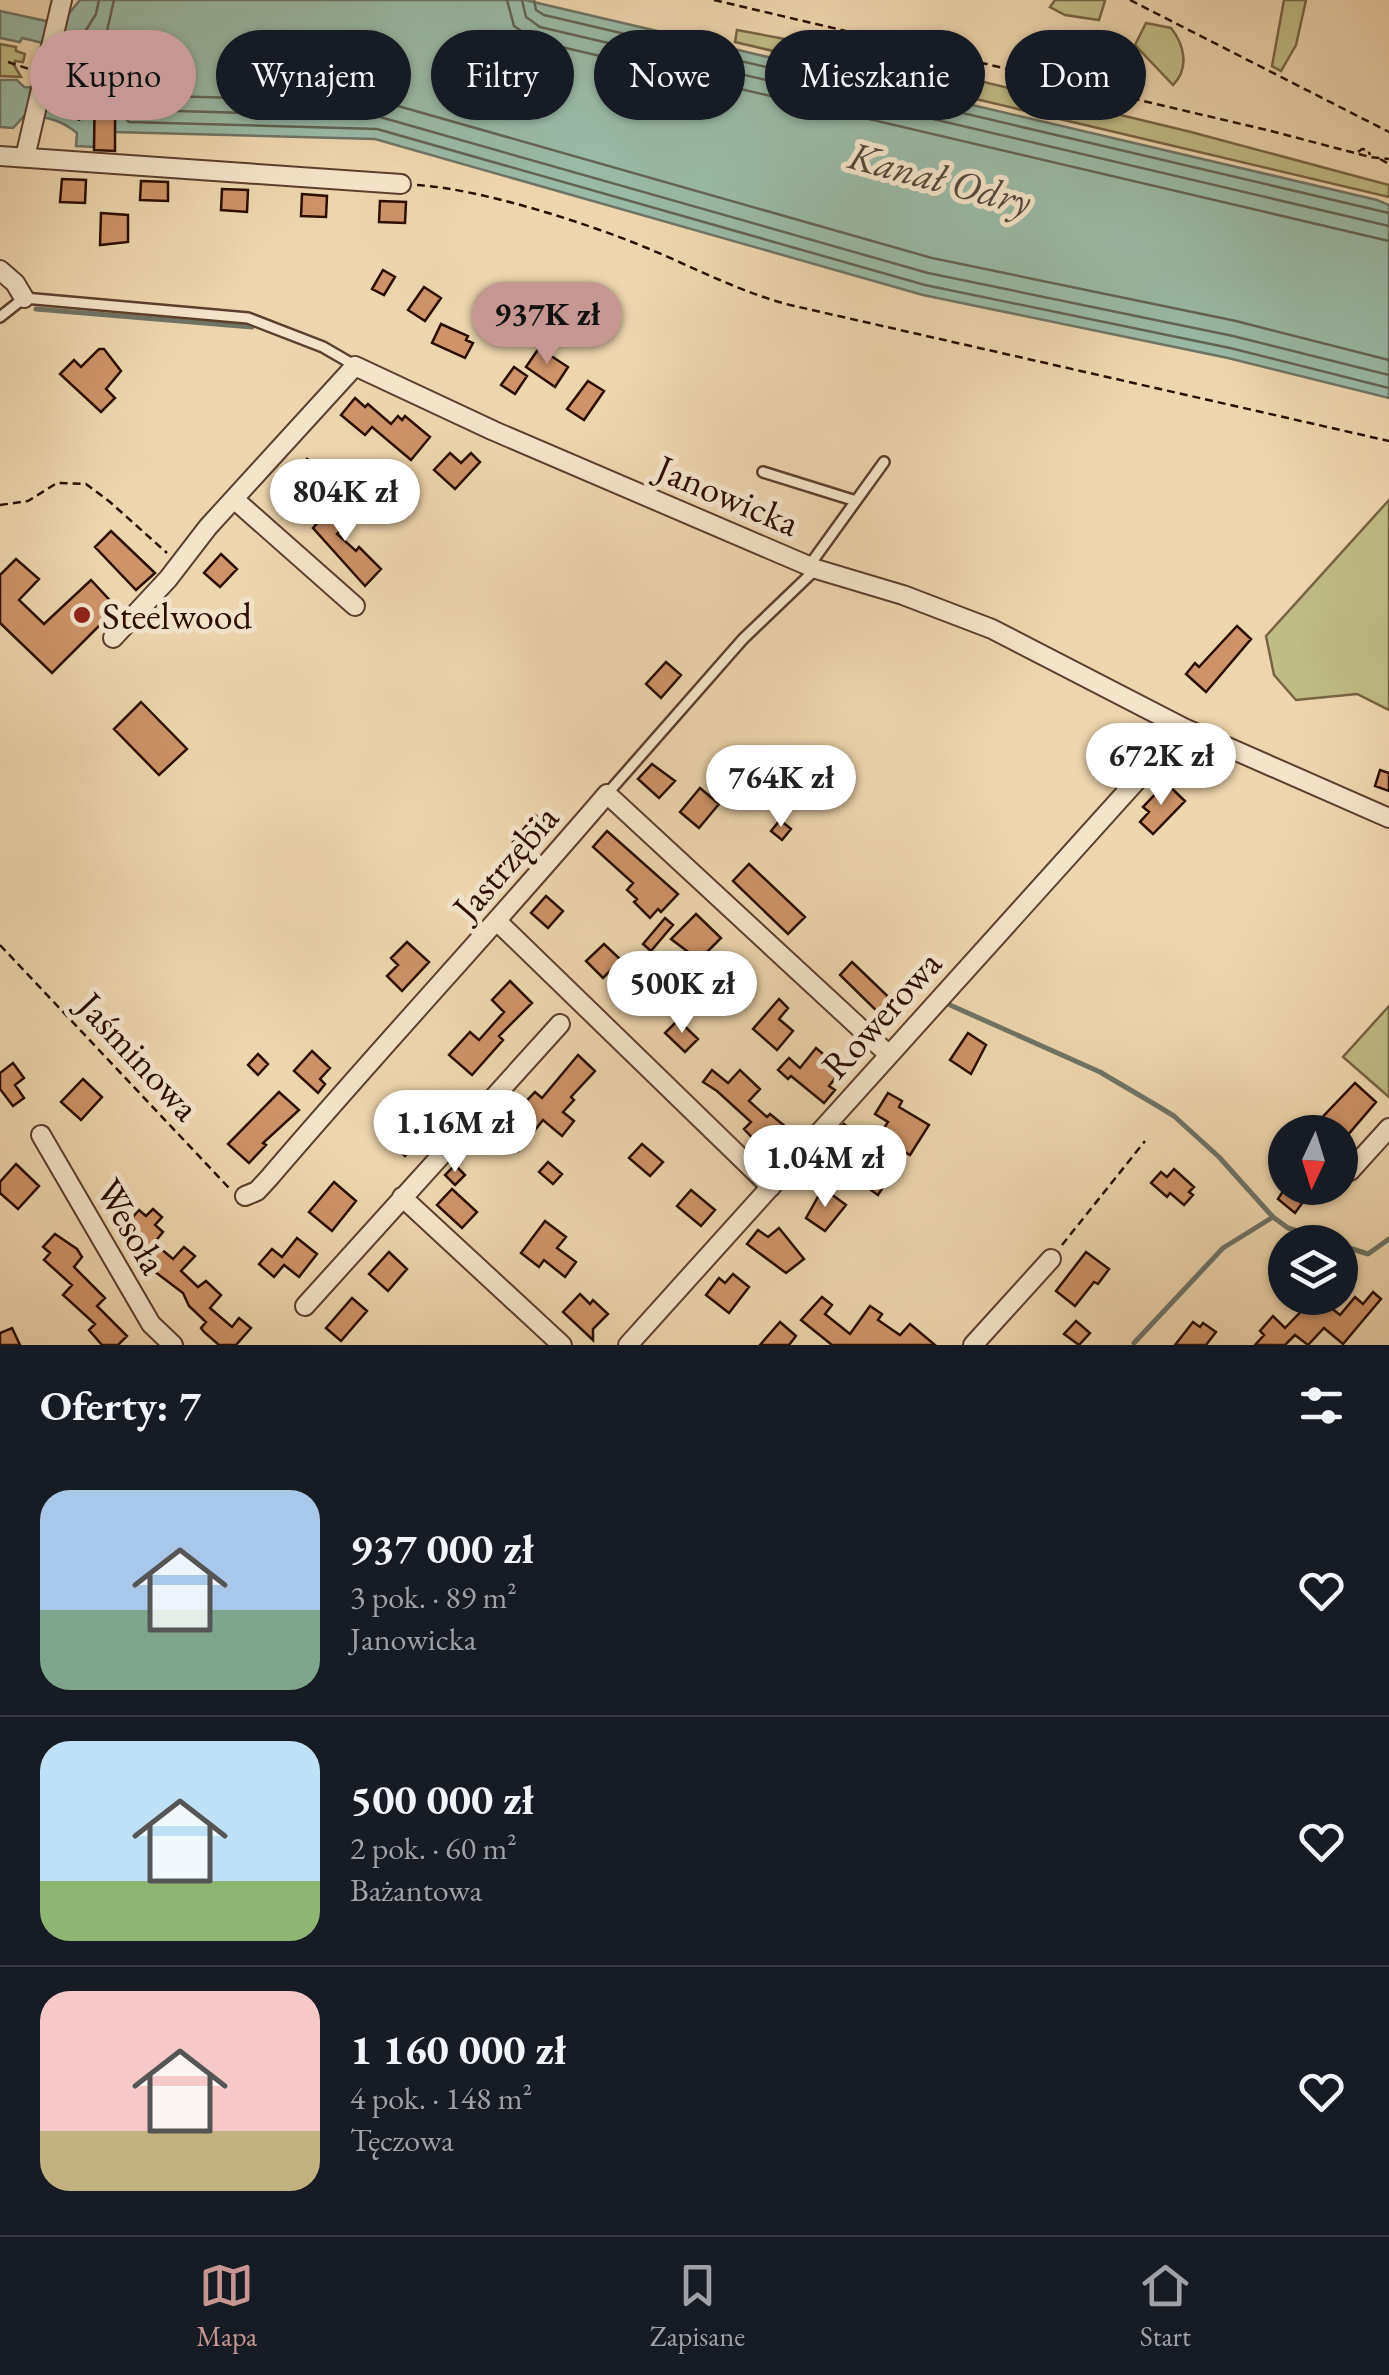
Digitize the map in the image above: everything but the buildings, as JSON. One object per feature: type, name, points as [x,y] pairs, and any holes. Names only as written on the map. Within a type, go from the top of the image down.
[{"type":"street","points":[[57,30],[62,0]]},
{"type":"street","points":[[26,157],[35,120]]},
{"type":"street","points":[[0,156],[400,184]]},
{"type":"street","points":[[0,270],[24,298]]},
{"type":"street","points":[[113,638],[355,366]]},
{"type":"street","name":"Janowicka","points":[[355,366],[494,432],[812,568],[948,610],[992,629],[1184,728],[1389,818]]},
{"type":"street","points":[[234,499],[355,606]]},
{"type":"street","name":"Rowerowa","points":[[628,1345],[1184,728]]},
{"type":"street","points":[[607,794],[888,1054]]},
{"type":"street","name":"Jastrzębia","points":[[245,1196],[257,1191],[269,1178],[380,1047],[498,922],[607,794]]},
{"type":"street","points":[[498,922],[770,1187]]},
{"type":"street","points":[[304,1306],[560,1024]]},
{"type":"street","points":[[1358,1162],[1389,1128]]},
{"type":"street","name":"Wesoła","points":[[41,1134],[151,1324],[173,1345]]},
{"type":"street","points":[[402,1197],[562,1345]]},
{"type":"street","points":[[974,1345],[1051,1259]]},
{"type":"lane","points":[[0,317],[24,298]]},
{"type":"lane","name":"Janowicka","points":[[24,298],[248,318],[323,347],[355,366]]},
{"type":"lane","name":"Jastrzębia","points":[[607,794],[743,639],[812,568],[884,462]]},
{"type":"lane","points":[[763,472],[856,501]]},
{"type":"path","points":[[714,0],[1389,161]]},
{"type":"path","points":[[1130,0],[1389,132]]},
{"type":"path","points":[[8,62],[30,71]]},
{"type":"path","points":[[400,184],[428,186],[524,207],[643,246],[720,281],[779,302],[1389,441]]},
{"type":"path","points":[[0,505],[28,501],[57,483],[86,484],[181,563]]},
{"type":"path","name":"Jaśminowa","points":[[0,945],[229,1188],[245,1196]]},
{"type":"path","points":[[1051,1259],[1145,1141]]},
{"type":"shaded area","points":[[1055,0],[1105,1],[1099,20],[1065,15],[1050,7]]},
{"type":"shaded area","points":[[1284,0],[1306,0],[1296,45],[1281,71],[1272,66]]},
{"type":"shaded area","points":[[1146,23],[1171,28],[1179,41],[1183,64],[1173,85],[1146,57],[1146,30],[1142,30]]},
{"type":"shaded area","points":[[745,32],[765,35],[765,49],[745,44]]},
{"type":"shaded area","points":[[0,44],[16,47],[16,51],[25,54],[23,62],[15,61],[14,65],[21,77],[0,76]]},
{"type":"shaded area","points":[[985,82],[1005,87],[1005,106],[985,101]]},
{"type":"shaded area","points":[[1064,120],[1141,120],[1389,185],[1389,197]]},
{"type":"shaded area","points":[[1389,500],[1389,710],[1357,694],[1296,700],[1274,675],[1266,636]]},
{"type":"shaded area","points":[[1389,1006],[1389,1097],[1343,1057]]},
{"type":"water","name":"Kanał Odry","points":[[80,0],[525,0],[653,30],[594,30],[594,120],[745,120],[745,52],[765,56],[765,120],[985,120],[985,108],[1005,113],[1005,120],[1036,120],[1377,200],[1389,205],[1389,398],[1228,358],[923,295],[375,139],[115,132],[115,120],[196,120],[196,30],[30,30],[30,40],[0,38],[0,11],[60,24]]},
{"type":"water","points":[[0,80],[17,80],[30,87],[30,116],[25,115],[13,128],[0,127]]},
{"type":"water","points":[[51,120],[94,120],[94,147],[76,146],[77,133]]},
{"type":"waterway","points":[[36,309],[252,327]]},
{"type":"waterway","points":[[950,1005],[1100,1072],[1174,1116],[1284,1225]]},
{"type":"waterway","points":[[1134,1343],[1223,1248],[1273,1217]]},
{"type":"waterway","points":[[1358,1251],[1368,1254],[1389,1239]]},
{"type":"place","name":"Steelwood","points":[[82,615]]}]
